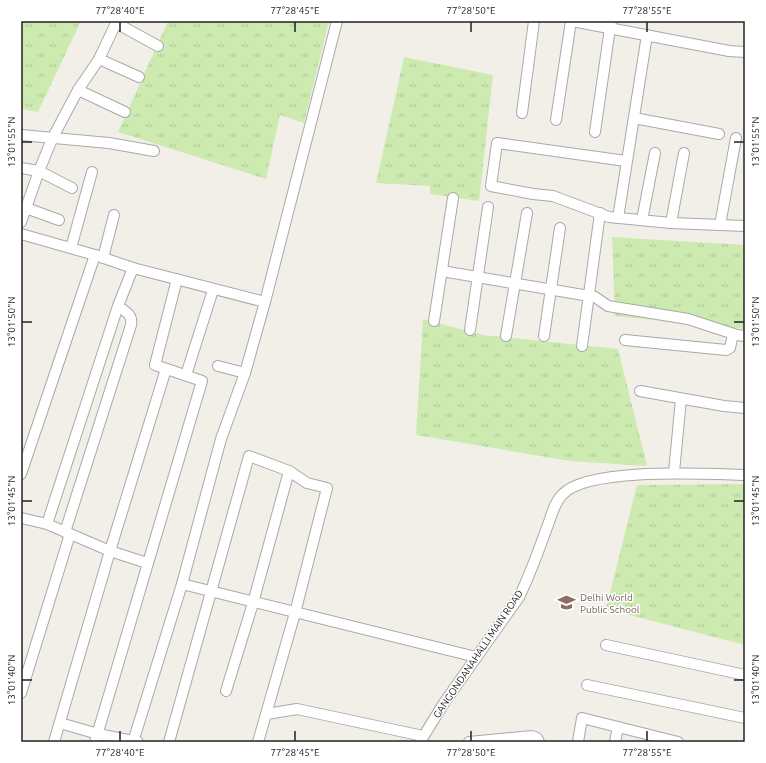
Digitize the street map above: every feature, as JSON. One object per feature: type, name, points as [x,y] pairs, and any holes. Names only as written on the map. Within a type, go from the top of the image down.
[{"type":"street","points":[[60,723],[97,738],[135,742],[182,584],[220,439],[245,373],[265,302],[336,21]]},
{"type":"street","points":[[522,113],[534,21]]},
{"type":"street","points":[[556,120],[572,21],[611,25],[647,35],[729,51],[745,52]]},
{"type":"street","points":[[21,222],[52,139],[78,90],[99,58],[116,22],[158,46]]},
{"type":"street","points":[[595,132],[611,25]]},
{"type":"street","points":[[618,218],[647,35]]},
{"type":"street","points":[[99,58],[139,77]]},
{"type":"street","points":[[78,90],[125,112]]},
{"type":"street","points":[[634,118],[719,134]]},
{"type":"street","points":[[21,135],[109,143],[154,151]]},
{"type":"street","points":[[720,225],[736,138]]},
{"type":"street","points":[[626,161],[497,143],[491,186],[533,194],[553,196],[609,217],[671,223],[745,226]]},
{"type":"street","points":[[642,220],[656,153]]},
{"type":"street","points":[[671,223],[684,153]]},
{"type":"street","points":[[21,168],[39,171],[72,188]]},
{"type":"street","points":[[71,248],[92,172]]},
{"type":"street","points":[[434,321],[453,198]]},
{"type":"street","points":[[470,330],[479,278],[488,207]]},
{"type":"street","points":[[26,208],[59,220]]},
{"type":"street","points":[[506,336],[527,213]]},
{"type":"street","points":[[582,346],[600,213]]},
{"type":"street","points":[[21,474],[114,215]]},
{"type":"street","points":[[544,336],[560,228]]},
{"type":"street","points":[[21,234],[99,256],[133,268],[213,290],[265,302]]},
{"type":"street","points":[[46,524],[118,306],[133,268]]},
{"type":"street","points":[[442,271],[595,297],[608,306],[688,319],[733,334],[745,336]]},
{"type":"street","points":[[97,738],[147,563],[202,381],[155,365],[177,279]]},
{"type":"street","points":[[186,376],[213,290]]},
{"type":"street","points":[[21,693],[67,533],[131,325],[132,320],[130,315],[118,306]]},
{"type":"street","points":[[625,340],[726,350],[730,348],[733,334]]},
{"type":"street","points":[[218,366],[245,373]]},
{"type":"street","points":[[54,742],[110,551],[166,369]]},
{"type":"street","points":[[640,391],[724,406],[745,408]]},
{"type":"street","points":[[674,472],[681,399]]},
{"type":"street","points":[[169,742],[249,456],[289,470],[307,483],[327,488],[295,613],[258,742]]},
{"type":"street","points":[[226,692],[253,603],[289,470]]},
{"type":"street","name":"GANGONDANAHALLI MAIN ROAD","points":[[422,739],[476,657],[519,597],[528,580],[555,507],[562,494],[579,484],[616,477],[674,472],[745,476]]},
{"type":"street","points":[[21,518],[46,524],[110,551],[147,563]]},
{"type":"street","points":[[182,584],[253,603],[476,657]]},
{"type":"street","points":[[606,645],[745,675]]},
{"type":"street","points":[[587,685],[745,718]]},
{"type":"street","points":[[267,714],[297,709],[422,739]]},
{"type":"street","points":[[578,742],[582,718],[678,742]]},
{"type":"street","points":[[615,742],[618,727]]},
{"type":"street","points":[[469,742],[532,736],[537,738],[539,742]]},
{"type":"green space","points":[[21,21],[81,21],[38,112],[21,109]]},
{"type":"green space","points":[[168,21],[329,21],[304,123],[280,115],[266,179],[118,132]]},
{"type":"green space","points":[[404,57],[493,75],[479,201],[430,194],[430,186],[376,183]]},
{"type":"green space","points":[[612,237],[745,245],[745,329],[615,316]]},
{"type":"green space","points":[[423,319],[483,335],[618,349],[647,466],[570,461],[416,435]]},
{"type":"green space","points":[[745,484],[745,645],[606,609],[637,485]]},
{"type":"place","name":"Delhi World Public School","points":[[567,603]]}]
